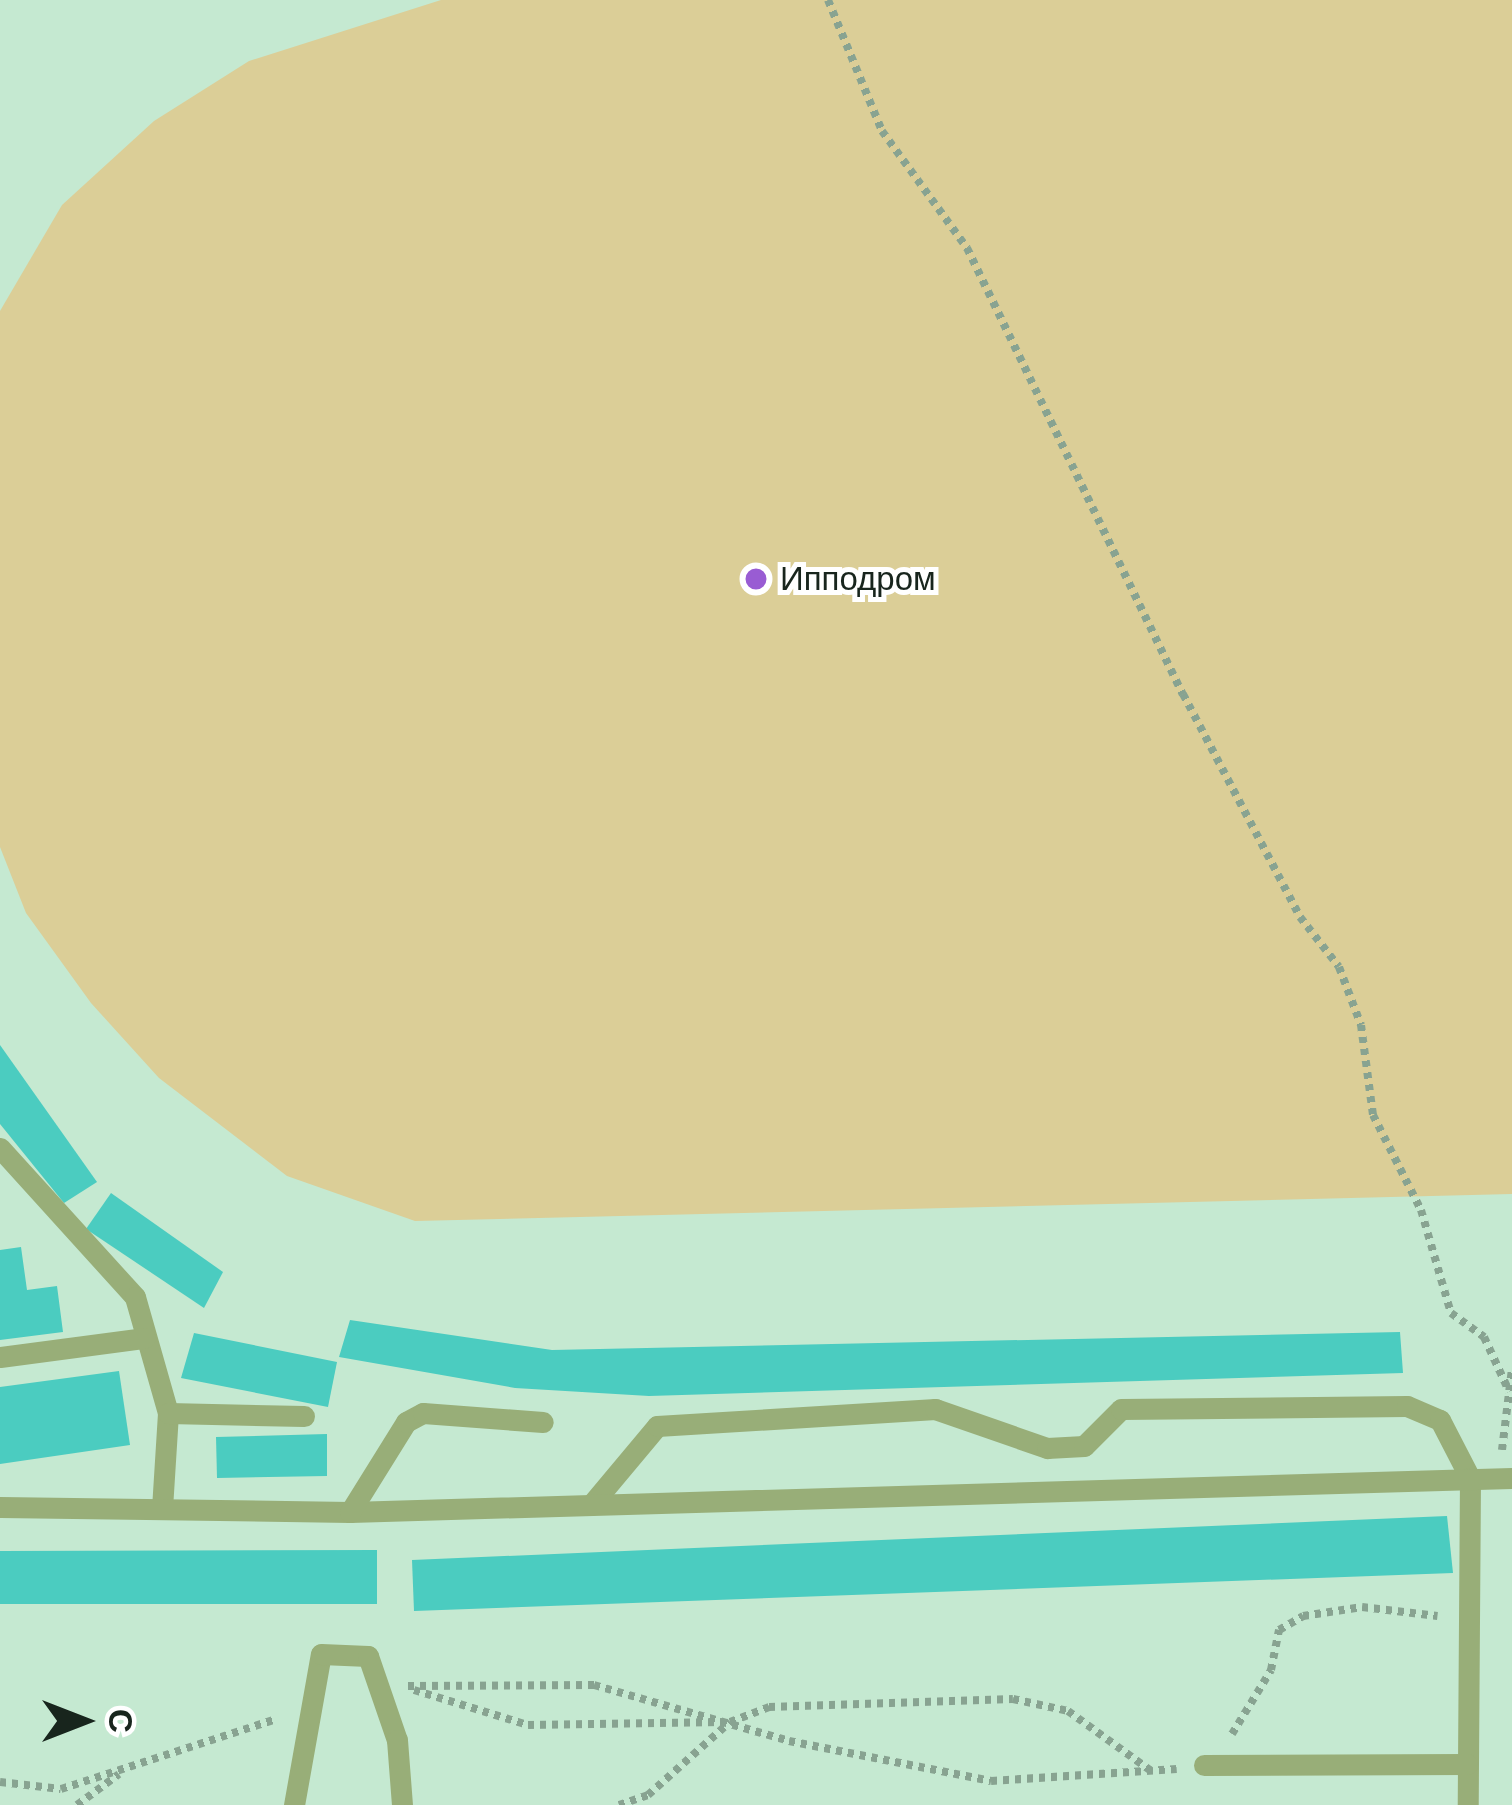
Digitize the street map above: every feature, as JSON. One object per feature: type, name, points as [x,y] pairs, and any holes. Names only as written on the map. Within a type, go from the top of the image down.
[{"type":"lane","points":[[0,1148],[135,1297],[168,1413],[162,1508]]},
{"type":"lane","points":[[0,1357],[145,1338]]},
{"type":"lane","points":[[591,1505],[658,1426],[934,1409],[1047,1448],[1084,1446],[1121,1409],[1407,1406],[1440,1420],[1470,1478],[1468,1805]]},
{"type":"lane","points":[[168,1413],[304,1416]]},
{"type":"lane","points":[[350,1512],[406,1422],[423,1413],[543,1422]]},
{"type":"lane","points":[[0,1507],[350,1512],[1506,1478]]},
{"type":"lane","points":[[294,1805],[307,1708],[321,1654],[368,1656],[391,1688],[402,1805]]},
{"type":"lane","points":[[1204,1765],[1467,1764]]},
{"type":"path","points":[[828,0],[882,130],[944,208],[1183,694],[1300,917],[1339,967],[1361,1025],[1373,1114],[1421,1210],[1451,1313],[1484,1337],[1509,1391]]},
{"type":"path","points":[[1506,1478],[1512,1368]]},
{"type":"path","points":[[391,1688],[594,1684],[730,1722],[991,1781],[1154,1773],[1204,1765],[1271,1670],[1279,1630],[1303,1616],[1362,1607],[1468,1620]]},
{"type":"path","points":[[391,1688],[528,1725],[730,1722],[769,1707],[1013,1699],[1068,1712],[1154,1773]]},
{"type":"path","points":[[0,1782],[61,1789],[307,1708]]},
{"type":"path","points":[[619,1805],[648,1795],[730,1722]]},
{"type":"path","points":[[76,1805],[125,1770]]},
{"type":"shaded area","name":"Ипподром","points":[[441,0],[1512,0],[1512,1194],[415,1221],[287,1176],[159,1078],[91,1003],[26,913],[0,847],[0,311],[62,205],[154,121],[249,61]]},
{"type":"building","points":[[0,1045],[97,1182],[64,1203],[0,1124]]},
{"type":"building","points":[[111,1193],[223,1272],[204,1308],[86,1229]]},
{"type":"building","points":[[21,1247],[27,1290],[57,1286],[63,1332],[0,1340],[0,1250]]},
{"type":"building","points":[[350,1320],[552,1350],[1400,1332],[1403,1373],[649,1396],[515,1388],[339,1357]]},
{"type":"building","points":[[194,1333],[337,1362],[328,1407],[181,1378]]},
{"type":"building","points":[[119,1371],[130,1445],[0,1464],[0,1387]]},
{"type":"building","points":[[327,1434],[327,1476],[217,1478],[216,1437]]},
{"type":"building","points":[[1447,1516],[1453,1573],[414,1611],[412,1560]]},
{"type":"building","points":[[377,1550],[377,1604],[0,1604],[0,1551]]},
{"type":"place","name":"Ипподром","points":[[756,579]]}]
